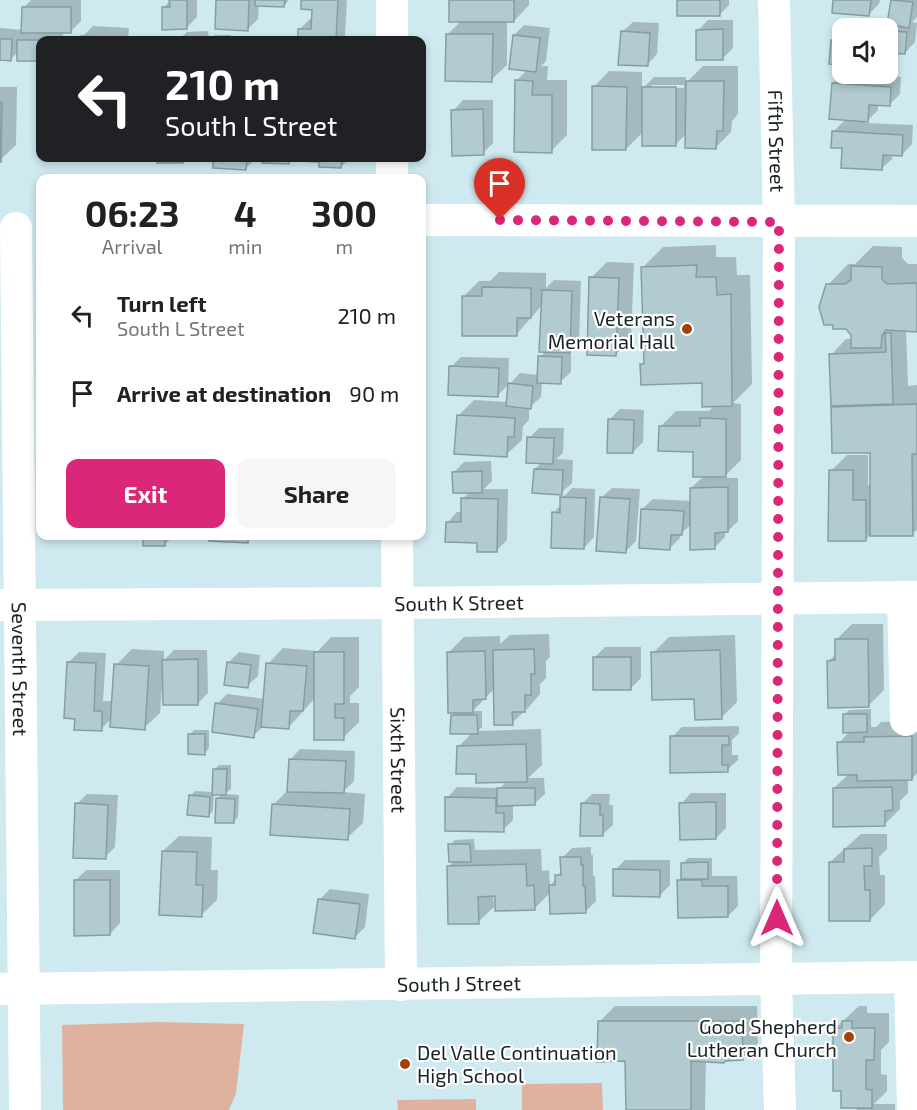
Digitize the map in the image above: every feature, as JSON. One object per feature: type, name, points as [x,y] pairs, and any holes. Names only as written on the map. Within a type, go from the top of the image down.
[{"type":"street","points":[[392,0],[392,36]]},
{"type":"street","name":"Fifth Street","points":[[774,0],[779,222],[776,979],[780,1110]]},
{"type":"street","points":[[426,220],[917,221]]},
{"type":"street","name":"Seventh Street","points":[[19,228],[10,604],[12,989],[25,1110]]},
{"type":"street","name":"Sixth Street","points":[[397,540],[401,985]]},
{"type":"street","points":[[906,720],[911,644],[910,597]]},
{"type":"street","name":"South K Street","points":[[10,604],[398,603],[910,597]]},
{"type":"street","points":[[913,977],[913,1109]]},
{"type":"street","name":"South J Street","points":[[12,989],[913,977]]},
{"type":"shaded area","points":[[158,1022],[244,1024],[236,1093],[229,1110],[63,1110],[62,1025]]},
{"type":"shaded area","points":[[602,1083],[603,1110],[522,1110],[522,1084]]},
{"type":"shaded area","points":[[476,1099],[476,1110],[398,1110],[397,1100]]},
{"type":"building","points":[[169,0],[187,0],[187,29],[162,30],[162,7],[170,7]]},
{"type":"building","points":[[216,0],[249,0],[248,31],[215,29]]},
{"type":"building","points":[[255,0],[285,0],[284,7],[255,6]]},
{"type":"building","points":[[301,0],[338,0],[336,36],[298,36],[298,29],[311,29],[312,10],[301,9]]},
{"type":"building","points":[[449,0],[514,0],[514,22],[449,22]]},
{"type":"building","points":[[677,0],[720,0],[720,16],[677,16]]},
{"type":"building","points":[[833,0],[871,0],[869,16],[832,13]]},
{"type":"building","points":[[891,0],[913,2],[909,28],[898,26],[898,18],[888,18]]},
{"type":"building","points":[[22,7],[71,7],[71,33],[21,33]]},
{"type":"building","points":[[723,29],[723,60],[696,60],[696,30]]},
{"type":"building","points":[[621,31],[650,33],[648,66],[618,65]]},
{"type":"building","points":[[898,32],[907,32],[905,54],[898,54]]},
{"type":"building","points":[[446,34],[493,34],[492,82],[445,81]]},
{"type":"building","points":[[513,35],[540,38],[536,72],[509,69]]},
{"type":"building","points":[[0,39],[12,39],[11,61],[0,60]]},
{"type":"building","points":[[17,40],[36,40],[36,61],[17,61]]},
{"type":"building","points":[[831,40],[832,40],[832,64],[829,64]]},
{"type":"building","points":[[515,80],[533,81],[532,95],[552,95],[552,153],[514,152]]},
{"type":"building","points":[[686,81],[724,81],[723,131],[717,131],[716,149],[685,148]]},
{"type":"building","points":[[832,83],[891,87],[890,106],[869,105],[868,122],[829,119]]},
{"type":"building","points":[[592,86],[627,87],[626,150],[592,150]]},
{"type":"building","points":[[642,87],[676,87],[676,146],[642,146]]},
{"type":"building","points":[[0,102],[2,102],[1,162],[0,162]]},
{"type":"building","points":[[483,109],[484,155],[452,156],[451,110]]},
{"type":"building","points":[[832,131],[903,135],[902,156],[883,155],[882,170],[841,168],[842,148],[831,148]]},
{"type":"building","points":[[157,162],[183,162],[183,163]]},
{"type":"building","points":[[213,162],[247,162],[246,170],[213,168]]},
{"type":"building","points":[[262,162],[289,162],[289,164]]},
{"type":"building","points":[[319,162],[342,162],[341,168],[319,167]]},
{"type":"building","name":"Veterans Memorial Hall","points":[[697,265],[696,277],[716,277],[717,295],[731,294],[732,406],[702,407],[702,383],[641,385],[640,364],[644,364],[641,267]]},
{"type":"building","points":[[851,266],[882,267],[882,279],[887,284],[917,283],[917,332],[886,330],[882,335],[881,348],[851,348],[851,335],[846,329],[833,329],[833,325],[824,325],[819,307],[826,284],[845,284],[851,280]]},
{"type":"building","points":[[589,277],[619,278],[616,356],[587,355]]},
{"type":"building","points":[[482,287],[531,288],[531,318],[517,318],[517,336],[462,336],[462,296],[482,296]]},
{"type":"building","points":[[542,290],[572,291],[570,353],[539,352]]},
{"type":"building","points":[[885,333],[891,333],[893,404],[831,406],[829,354],[886,352]]},
{"type":"building","points":[[538,356],[562,357],[561,384],[537,383]]},
{"type":"building","points":[[449,366],[499,368],[498,397],[448,395]]},
{"type":"building","points":[[508,383],[533,386],[531,409],[506,406]]},
{"type":"building","points":[[917,404],[917,454],[912,454],[913,536],[870,536],[870,453],[832,453],[831,407]]},
{"type":"building","points":[[457,415],[515,418],[514,437],[508,437],[507,457],[454,454]]},
{"type":"building","points":[[700,418],[726,419],[726,477],[693,477],[693,452],[658,451],[659,426],[700,426]]},
{"type":"building","points":[[608,419],[634,420],[633,453],[607,453]]},
{"type":"building","points":[[527,437],[554,438],[553,464],[526,463]]},
{"type":"building","points":[[534,469],[563,470],[562,495],[532,493]]},
{"type":"building","points":[[829,470],[853,470],[853,500],[866,500],[866,541],[828,541]]},
{"type":"building","points":[[482,471],[482,493],[453,493],[452,472]]},
{"type":"building","points":[[728,487],[728,532],[715,533],[715,549],[690,550],[690,488]]},
{"type":"building","points":[[560,497],[586,498],[584,549],[551,548],[552,512],[560,513]]},
{"type":"building","points":[[600,497],[630,499],[626,553],[596,551]]},
{"type":"building","points":[[461,498],[498,499],[497,552],[477,552],[477,543],[445,542],[446,522],[461,522]]},
{"type":"building","points":[[641,509],[684,511],[682,535],[671,535],[670,550],[639,548]]},
{"type":"building","points":[[143,540],[165,540],[165,546],[143,546]]},
{"type":"building","points":[[248,540],[248,543],[209,541]]},
{"type":"building","points":[[835,639],[868,639],[869,707],[828,708],[827,661],[835,660]]},
{"type":"building","points":[[534,649],[535,674],[531,674],[531,695],[525,695],[525,712],[512,712],[513,725],[494,725],[493,650]]},
{"type":"building","points":[[720,650],[722,719],[695,720],[694,699],[652,700],[651,652]]},
{"type":"building","points":[[485,651],[486,699],[473,700],[473,713],[448,713],[447,652]]},
{"type":"building","points":[[314,652],[344,652],[344,704],[335,704],[335,718],[344,718],[344,740],[314,740]]},
{"type":"building","points":[[593,657],[631,657],[631,690],[593,690]]},
{"type":"building","points":[[198,659],[198,705],[163,705],[162,660]]},
{"type":"building","points":[[67,662],[96,663],[94,711],[102,711],[102,731],[74,730],[75,719],[64,718]]},
{"type":"building","points":[[227,662],[251,665],[248,688],[224,685]]},
{"type":"building","points":[[266,663],[307,666],[303,711],[290,711],[289,729],[261,727]]},
{"type":"building","points":[[114,664],[149,666],[145,730],[110,727]]},
{"type":"building","points":[[215,703],[258,709],[254,738],[212,732]]},
{"type":"building","points":[[843,714],[867,714],[867,732],[843,733]]},
{"type":"building","points":[[451,715],[477,715],[478,734],[450,734]]},
{"type":"building","points":[[188,734],[205,734],[205,755],[188,754]]},
{"type":"building","points":[[670,736],[729,736],[729,745],[722,745],[722,765],[728,765],[728,772],[670,773]]},
{"type":"building","points":[[912,736],[912,780],[857,781],[857,775],[838,775],[837,742],[864,742],[864,737]]},
{"type":"building","points":[[526,744],[527,782],[476,783],[476,774],[456,774],[457,746]]},
{"type":"building","points":[[289,759],[346,761],[344,793],[287,792]]},
{"type":"building","points":[[213,769],[227,769],[226,795],[212,795]]},
{"type":"building","points":[[892,787],[893,810],[885,811],[885,826],[833,827],[833,788]]},
{"type":"building","points":[[497,788],[535,788],[535,805],[497,806]]},
{"type":"building","points":[[189,795],[210,797],[209,817],[187,815]]},
{"type":"building","points":[[445,797],[496,798],[496,813],[504,813],[504,832],[445,831]]},
{"type":"building","points":[[216,798],[235,799],[234,823],[215,823]]},
{"type":"building","points":[[716,802],[716,839],[680,840],[679,803]]},
{"type":"building","points":[[75,803],[108,805],[106,859],[73,858]]},
{"type":"building","points":[[581,803],[600,804],[600,815],[603,815],[603,836],[580,836]]},
{"type":"building","points":[[272,804],[350,809],[348,840],[270,835]]},
{"type":"building","points":[[448,844],[470,844],[471,862],[449,862]]},
{"type":"building","points":[[872,848],[872,866],[864,866],[865,890],[870,890],[870,921],[829,921],[829,862],[844,862],[844,849]]},
{"type":"building","points":[[162,851],[197,852],[196,885],[203,885],[202,917],[159,915]]},
{"type":"building","points":[[560,857],[581,857],[586,913],[550,914],[549,885],[555,885],[555,875],[561,875]]},
{"type":"building","points":[[708,862],[708,879],[681,879],[681,863]]},
{"type":"building","points":[[526,864],[527,886],[534,885],[535,910],[495,911],[495,896],[478,897],[479,924],[448,924],[447,866]]},
{"type":"building","points":[[613,869],[660,870],[660,897],[613,896]]},
{"type":"building","points":[[74,880],[110,880],[110,935],[74,936]]},
{"type":"building","points":[[677,880],[702,880],[702,886],[728,886],[728,917],[678,918]]},
{"type":"building","points":[[318,899],[360,904],[355,939],[313,933]]},
{"type":"building","points":[[598,1021],[742,1021],[743,1060],[725,1061],[724,1063],[691,1061],[691,1110],[626,1110],[625,1061],[597,1062]]},
{"type":"building","points":[[842,1021],[852,1021],[852,1028],[875,1028],[874,1060],[866,1060],[866,1089],[872,1090],[872,1108],[841,1108],[841,1091],[833,1091],[833,1028],[842,1028]]},
{"type":"place","name":"Veterans Memorial Hall","points":[[687,329]]},
{"type":"place","name":"Good Shepherd Lutheran Church","points":[[849,1037]]},
{"type":"place","name":"Del Valle Continuation High School","points":[[405,1064]]},
{"type":"route","points":[[500,220],[779,222],[777,918]]}]
